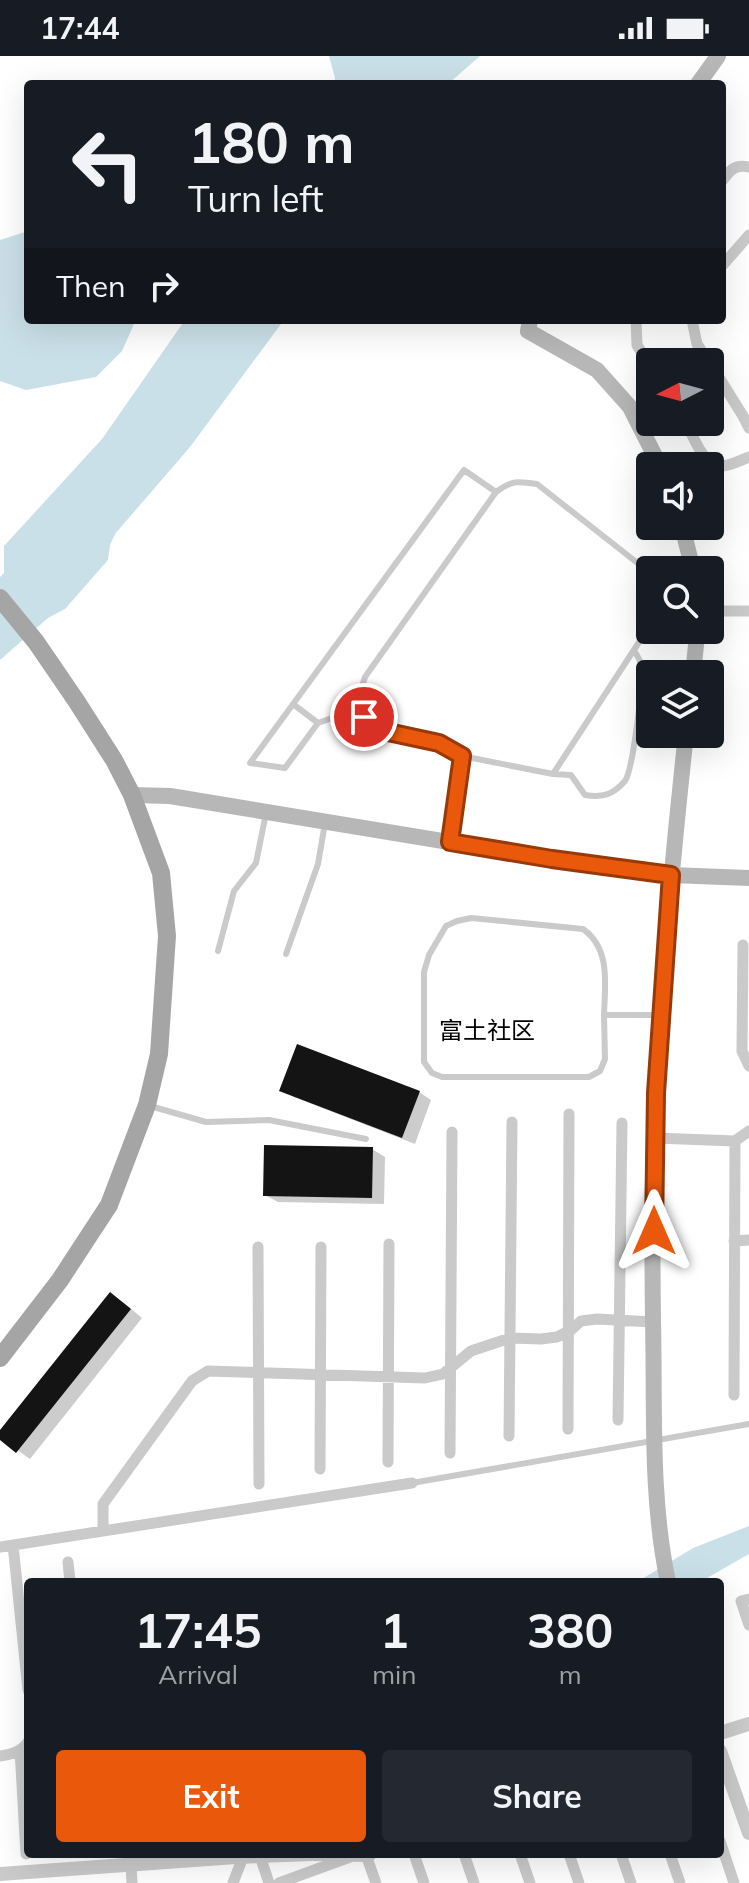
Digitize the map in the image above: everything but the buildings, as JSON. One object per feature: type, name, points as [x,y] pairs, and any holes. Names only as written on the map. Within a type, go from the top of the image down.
[{"type":"main road","points":[[701,80],[718,56]]},
{"type":"main road","points":[[529,324],[528,331],[597,370],[630,407],[653,452]]},
{"type":"main road","points":[[0,598],[36,642],[85,713],[132,795],[161,873],[167,936],[159,1054],[147,1105],[109,1205],[60,1280],[0,1358]]},
{"type":"main road","points":[[667,1578],[660,1532],[654,1440],[655,1138],[671,875],[685,748]]},
{"type":"main road","points":[[132,795],[170,796],[552,859],[671,875],[749,878]]},
{"type":"street","points":[[726,176],[731,169],[741,165],[749,167]]},
{"type":"street","points":[[726,261],[749,235]]},
{"type":"street","points":[[636,324],[639,348]]},
{"type":"street","points":[[693,324],[700,348]]},
{"type":"street","points":[[724,385],[749,428]]},
{"type":"street","points":[[694,436],[706,458],[715,466],[749,457]]},
{"type":"street","points":[[724,611],[749,611]]},
{"type":"street","points":[[743,945],[742,1051],[749,1066]]},
{"type":"street","points":[[568,1429],[569,1114]]},
{"type":"street","points":[[509,1436],[512,1122]]},
{"type":"street","points":[[618,1420],[622,1123]]},
{"type":"street","points":[[655,1138],[735,1141],[749,1131]]},
{"type":"street","points":[[450,1453],[452,1132]]},
{"type":"street","points":[[734,1395],[735,1141]]},
{"type":"street","points":[[734,1241],[749,1240]]},
{"type":"street","points":[[388,1462],[389,1244]]},
{"type":"street","points":[[258,1247],[259,1484]]},
{"type":"street","points":[[320,1469],[321,1247]]},
{"type":"street","points":[[103,1531],[103,1504],[192,1381],[208,1371],[425,1378],[443,1374],[471,1351],[510,1338],[557,1337],[581,1321],[597,1319],[653,1322]]},
{"type":"street","points":[[0,1547],[412,1483]]},
{"type":"street","points":[[13,1545],[24,1651]]},
{"type":"street","points":[[68,1562],[70,1578]]},
{"type":"street","points":[[749,1599],[741,1601],[749,1625]]},
{"type":"street","points":[[724,1732],[749,1724]]},
{"type":"street","points":[[0,1756],[9,1756],[24,1746]]},
{"type":"street","points":[[724,1762],[749,1833]]},
{"type":"street","points":[[724,1853],[734,1883]]},
{"type":"street","points":[[0,1874],[226,1858]]},
{"type":"street","points":[[233,1883],[239,1858]]},
{"type":"street","points":[[261,1858],[269,1883]]},
{"type":"street","points":[[313,1858],[322,1883]]},
{"type":"street","points":[[279,1883],[352,1858]]},
{"type":"street","points":[[364,1858],[376,1883]]},
{"type":"street","points":[[415,1858],[424,1883]]},
{"type":"street","points":[[465,1858],[474,1883]]},
{"type":"street","points":[[521,1858],[530,1883]]},
{"type":"street","points":[[570,1858],[579,1883]]},
{"type":"street","points":[[622,1858],[631,1883]]},
{"type":"street","points":[[671,1858],[680,1883]]},
{"type":"street","points":[[131,1865],[132,1883]]},
{"type":"lane","points":[[364,717],[343,714],[318,723],[285,768],[250,763],[464,470],[496,492]]},
{"type":"lane","points":[[634,650],[642,665],[633,756],[627,779],[612,793],[598,797],[585,795],[571,775],[462,756],[439,743],[374,729],[364,717],[359,696],[365,677],[496,492],[507,484],[537,484],[636,562]]},
{"type":"lane","points":[[553,774],[638,644]]},
{"type":"lane","points":[[293,704],[318,723]]},
{"type":"lane","points":[[450,842],[462,756]]},
{"type":"lane","points":[[218,951],[234,891],[256,863],[266,813]]},
{"type":"lane","points":[[286,954],[318,864],[325,822]]},
{"type":"lane","points":[[471,918],[583,929],[593,936],[602,950],[605,969],[604,1015],[605,1059],[600,1071],[589,1077],[442,1077],[432,1073],[424,1062],[424,972],[429,955],[446,926],[457,921],[471,918]]},
{"type":"lane","points":[[604,1015],[661,1015]]},
{"type":"lane","points":[[147,1105],[206,1122],[269,1120],[366,1139]]},
{"type":"lane","points":[[412,1483],[749,1424]]},
{"type":"water","points":[[329,56],[480,56],[453,80],[335,78]]},
{"type":"water","points":[[24,232],[24,324],[134,324],[122,351],[96,377],[26,390],[0,381],[0,240]]},
{"type":"water","points":[[182,324],[281,324],[190,447],[115,534],[108,560],[65,609],[48,618],[0,660],[0,577],[4,573],[4,546],[102,439]]},
{"type":"water","points":[[749,1526],[749,1554],[707,1578],[644,1578],[693,1548]]},
{"type":"district","name":"富土社区","points":[[487,1030]]},
{"type":"route","points":[[364,717],[374,729],[439,743],[462,756],[450,842],[671,875],[656,1093],[654,1231]]}]
